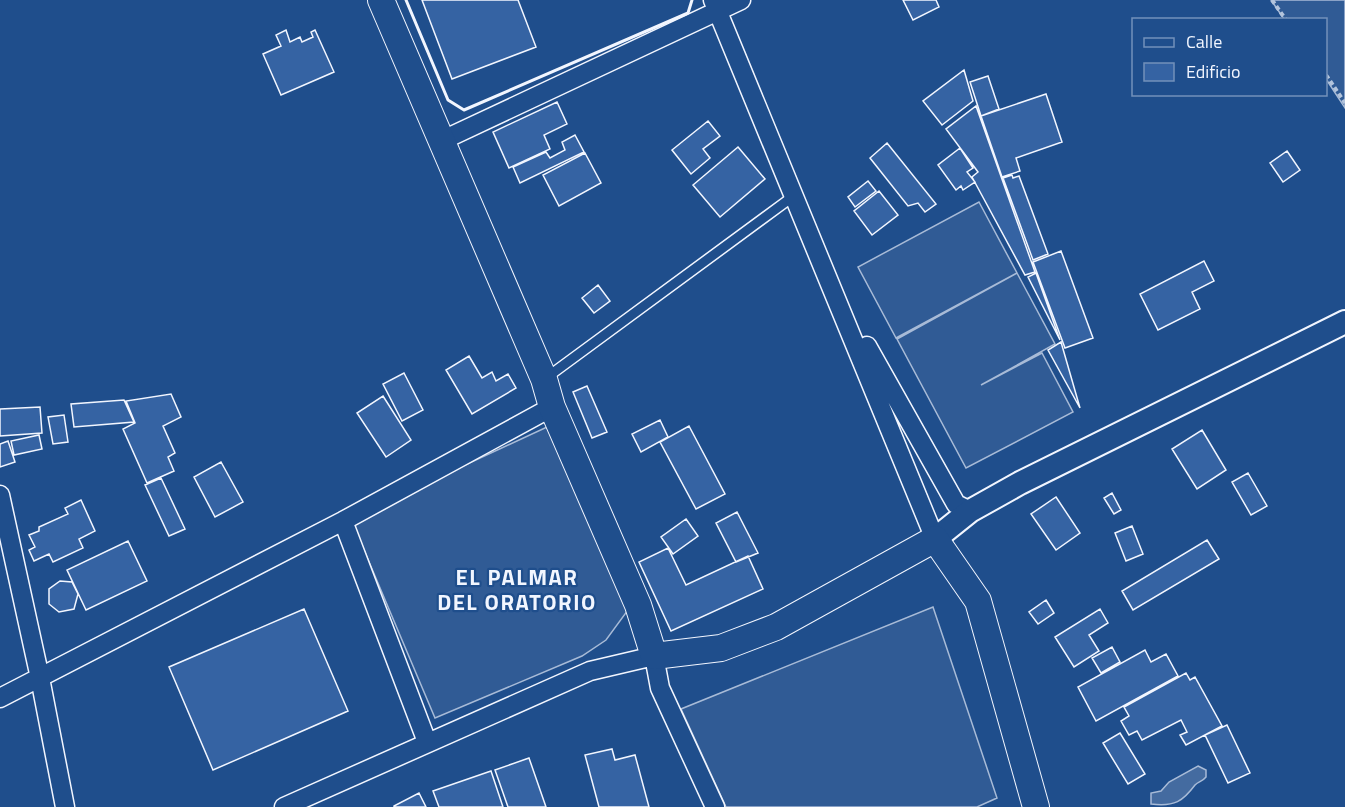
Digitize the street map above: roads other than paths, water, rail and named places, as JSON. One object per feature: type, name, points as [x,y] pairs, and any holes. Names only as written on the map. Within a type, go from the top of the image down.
[{"type":"main road","points":[[381,0],[544,379],[552,407],[638,605],[654,656],[721,648],[776,627],[935,539],[978,601],[1036,807]]},
{"type":"street","points":[[441,141],[716,6],[741,0]]},
{"type":"street","points":[[716,6],[935,539],[970,511],[1020,483],[1345,322]]},
{"type":"street","points":[[830,283],[956,504],[970,511]]},
{"type":"street","points":[[0,698],[343,521],[552,407]]},
{"type":"street","points":[[0,495],[40,678],[65,807]]},
{"type":"street","points":[[343,521],[427,742]]},
{"type":"street","points":[[284,807],[590,671],[654,656],[660,688],[715,807]]},
{"type":"lane","points":[[544,379],[795,195]]},
{"type":"district","name":"EL PALMAR DEL ORATORIO","points":[[517,590]]}]
